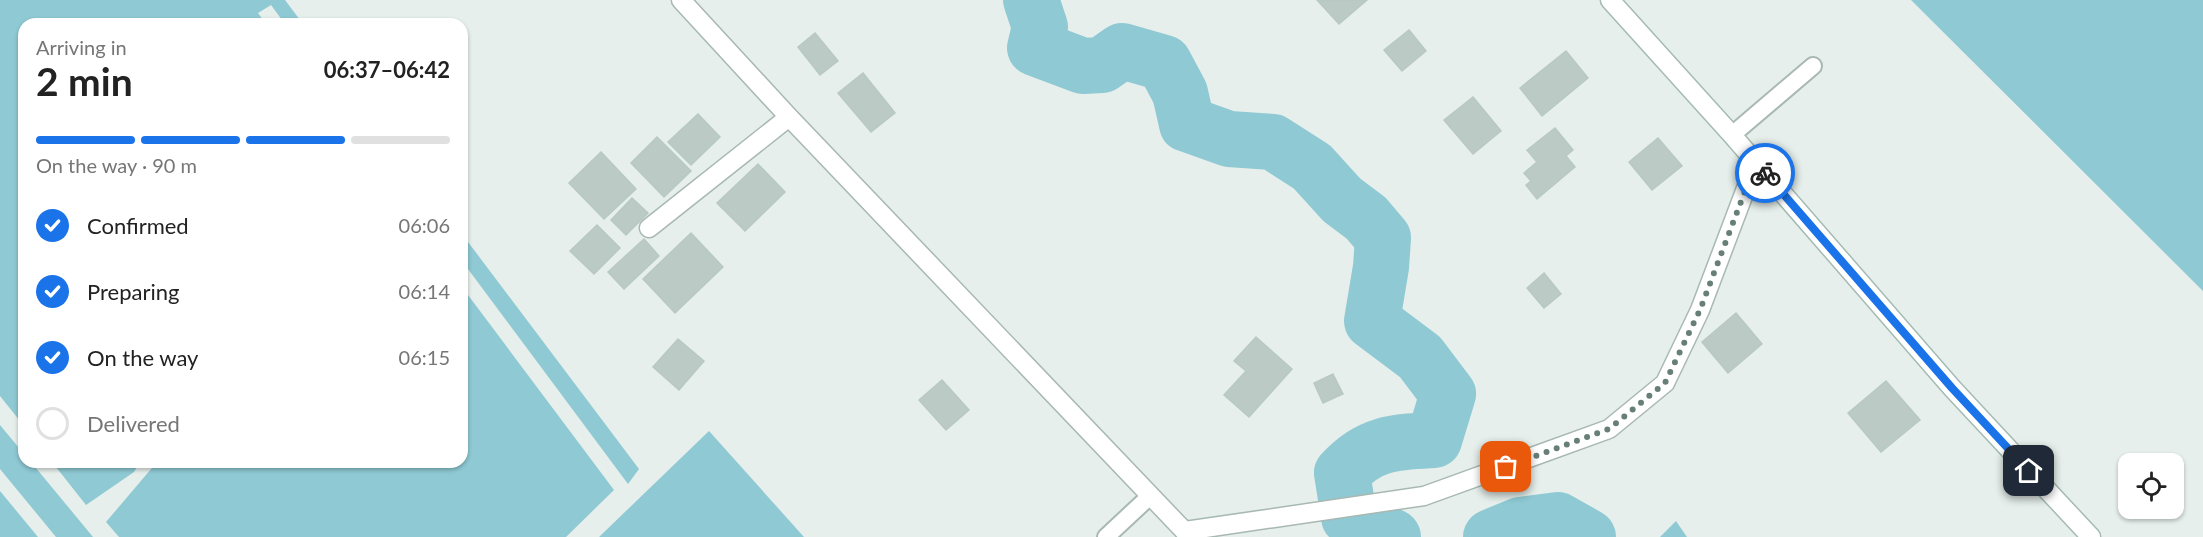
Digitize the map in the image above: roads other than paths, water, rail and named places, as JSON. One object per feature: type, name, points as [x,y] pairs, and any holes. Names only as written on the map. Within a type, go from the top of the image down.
[{"type":"street","points":[[681,0],[789,117],[1187,534],[1424,496],[1609,429],[1665,383],[1700,310],[1756,162]]},
{"type":"street","points":[[1610,0],[1756,162],[1952,388],[2091,537]]},
{"type":"street","points":[[649,228],[789,117]]},
{"type":"lane","points":[[1732,135],[1813,66]]},
{"type":"lane","points":[[1107,537],[1150,496]]},
{"type":"water","points":[[0,0],[285,0],[298,18],[281,18],[271,5],[258,13],[262,18],[18,18],[18,418],[0,396]]},
{"type":"water","points":[[1911,0],[2203,0],[2203,291]]},
{"type":"water","points":[[468,242],[639,469],[628,484],[468,269]]},
{"type":"water","points":[[468,295],[614,490],[566,537],[119,537],[106,522],[152,468],[468,468]]},
{"type":"water","points":[[0,425],[18,447],[18,468],[36,468],[93,537],[56,537],[0,469]]},
{"type":"water","points":[[709,431],[804,537],[599,537]]},
{"type":"water","points":[[57,468],[136,468],[134,472],[86,505]]},
{"type":"water","points":[[0,491],[38,537],[0,537]]},
{"type":"water","points":[[1676,521],[1687,537],[1660,537]]},
{"type":"waterway","points":[[1031,0],[1040,27],[1035,48],[1083,66],[1102,65],[1122,51],[1164,63],[1180,93],[1187,124],[1229,139],[1273,142],[1312,167],[1342,200],[1366,218],[1383,238],[1381,267],[1372,321],[1420,357],[1448,394],[1434,440],[1396,443],[1373,449],[1342,473],[1349,517],[1393,537]]},
{"type":"waterway","points":[[1491,537],[1520,525],[1558,520],[1588,537]]}]
